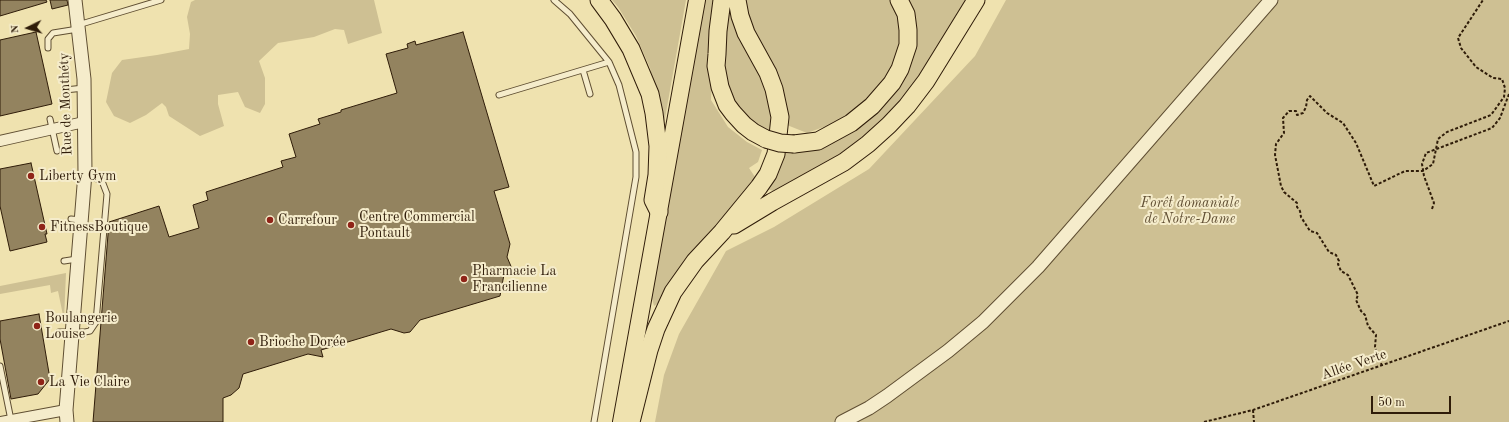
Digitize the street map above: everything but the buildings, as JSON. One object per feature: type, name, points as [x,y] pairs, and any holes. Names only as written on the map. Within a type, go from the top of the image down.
[{"type":"highway","points":[[599,0],[632,49],[650,94],[658,146],[657,175],[653,200],[659,212]]},
{"type":"highway","points":[[722,0],[718,31],[717,60],[720,87],[727,105],[733,114],[753,132],[766,139],[780,143],[794,144],[818,141],[851,123],[872,106],[892,83],[900,69],[908,45],[906,14],[899,0]]},
{"type":"highway","points":[[631,422],[649,350],[656,329],[673,292],[695,261],[722,232],[759,187],[768,174],[776,154],[779,130],[778,111],[772,81],[746,33],[740,16],[737,0]]},
{"type":"highway","points":[[722,232],[754,212],[844,162],[868,144],[889,125],[907,106],[933,72],[976,0]]},
{"type":"main road","points":[[621,422],[697,0]]},
{"type":"street","name":"Rue de Monthéty","points":[[66,416],[78,259],[76,219],[85,173],[84,88],[75,0]]},
{"type":"street","points":[[842,422],[869,408],[887,396],[948,351],[983,322],[1038,267],[1271,0]]},
{"type":"street","points":[[0,141],[84,122]]},
{"type":"street","points":[[6,421],[66,416]]},
{"type":"lane","points":[[48,48],[48,39],[53,33],[78,27],[161,0]]},
{"type":"lane","points":[[554,0],[570,14],[609,62],[620,85],[635,144],[637,160],[636,176],[594,422]]},
{"type":"lane","points":[[499,95],[609,62]]},
{"type":"lane","points":[[583,70],[590,94]]},
{"type":"lane","points":[[65,90],[84,88]]},
{"type":"lane","points":[[50,119],[57,151]]},
{"type":"lane","points":[[59,332],[72,333],[90,331],[96,322],[107,194],[102,181],[85,173]]},
{"type":"lane","points":[[64,262],[78,259]]},
{"type":"lane","points":[[0,366],[6,421]]},
{"type":"path","points":[[1382,366],[1375,347],[1376,335],[1368,326],[1365,315],[1361,311],[1356,300],[1358,295],[1348,275],[1341,271],[1336,255],[1329,252],[1317,233],[1310,231],[1301,217],[1297,203],[1284,192],[1281,186],[1275,155],[1276,144],[1284,133],[1283,118],[1289,111],[1296,111],[1297,115],[1303,113],[1307,100],[1310,96],[1327,113],[1343,123],[1356,143],[1374,186],[1405,171],[1423,171],[1433,164],[1438,139],[1447,132],[1491,116],[1504,97],[1505,88],[1502,79],[1493,78],[1476,67],[1461,48],[1458,38],[1483,0]]},
{"type":"path","points":[[1432,209],[1434,203],[1422,164],[1426,153],[1492,128],[1500,118],[1509,94]]},
{"type":"path","name":"Allée Verte","points":[[1204,422],[1253,410],[1509,321]]},
{"type":"path","points":[[1253,410],[1254,422]]},
{"type":"green space","points":[[195,0],[374,0],[382,33],[348,44],[344,30],[335,29],[314,37],[278,43],[259,61],[265,78],[265,104],[260,113],[245,107],[238,92],[218,95],[218,104],[224,126],[200,136],[169,116],[166,107],[162,103],[146,115],[130,123],[114,116],[106,102],[112,73],[122,60],[189,49],[190,34],[187,17],[191,2]]},
{"type":"green space","points":[[612,0],[686,0],[664,124],[650,68],[636,36]]},
{"type":"green space","points":[[704,0],[715,0],[711,100],[728,127],[747,142],[762,150],[758,162],[749,168],[757,180],[708,233],[683,265],[662,301],[654,306],[651,295]]},
{"type":"green space","points":[[732,0],[770,93],[774,128],[767,133],[748,121],[724,87],[724,24]]},
{"type":"green space","points":[[745,0],[890,0],[899,18],[900,49],[890,75],[865,102],[843,120],[807,133],[787,125],[785,96],[749,22]]},
{"type":"green space","points":[[904,0],[968,0],[940,50],[891,115],[862,141],[825,165],[773,191],[767,189],[780,153],[803,150],[902,75]]},
{"type":"green space","name":"Forêt domaniale de Notre-Dame","points":[[1006,0],[1509,0],[1509,422],[655,422],[664,375],[679,334],[726,251],[774,227],[869,169],[975,56]]},
{"type":"green space","points":[[66,273],[64,320],[58,291],[51,293],[50,285],[0,294],[0,286]]},
{"type":"place","name":"Liberty Gym","points":[[31,176]]},
{"type":"place","name":"Carrefour","points":[[270,220]]},
{"type":"place","name":"Centre Commercial Pontault","points":[[351,225]]},
{"type":"place","name":"FitnessBoutique","points":[[42,227]]},
{"type":"place","name":"Pharmacie La Francilienne","points":[[464,279]]},
{"type":"place","name":"Boulangerie Louise","points":[[37,326]]},
{"type":"place","name":"Brioche Dorée","points":[[251,342]]},
{"type":"place","name":"La Vie Claire","points":[[41,382]]}]
